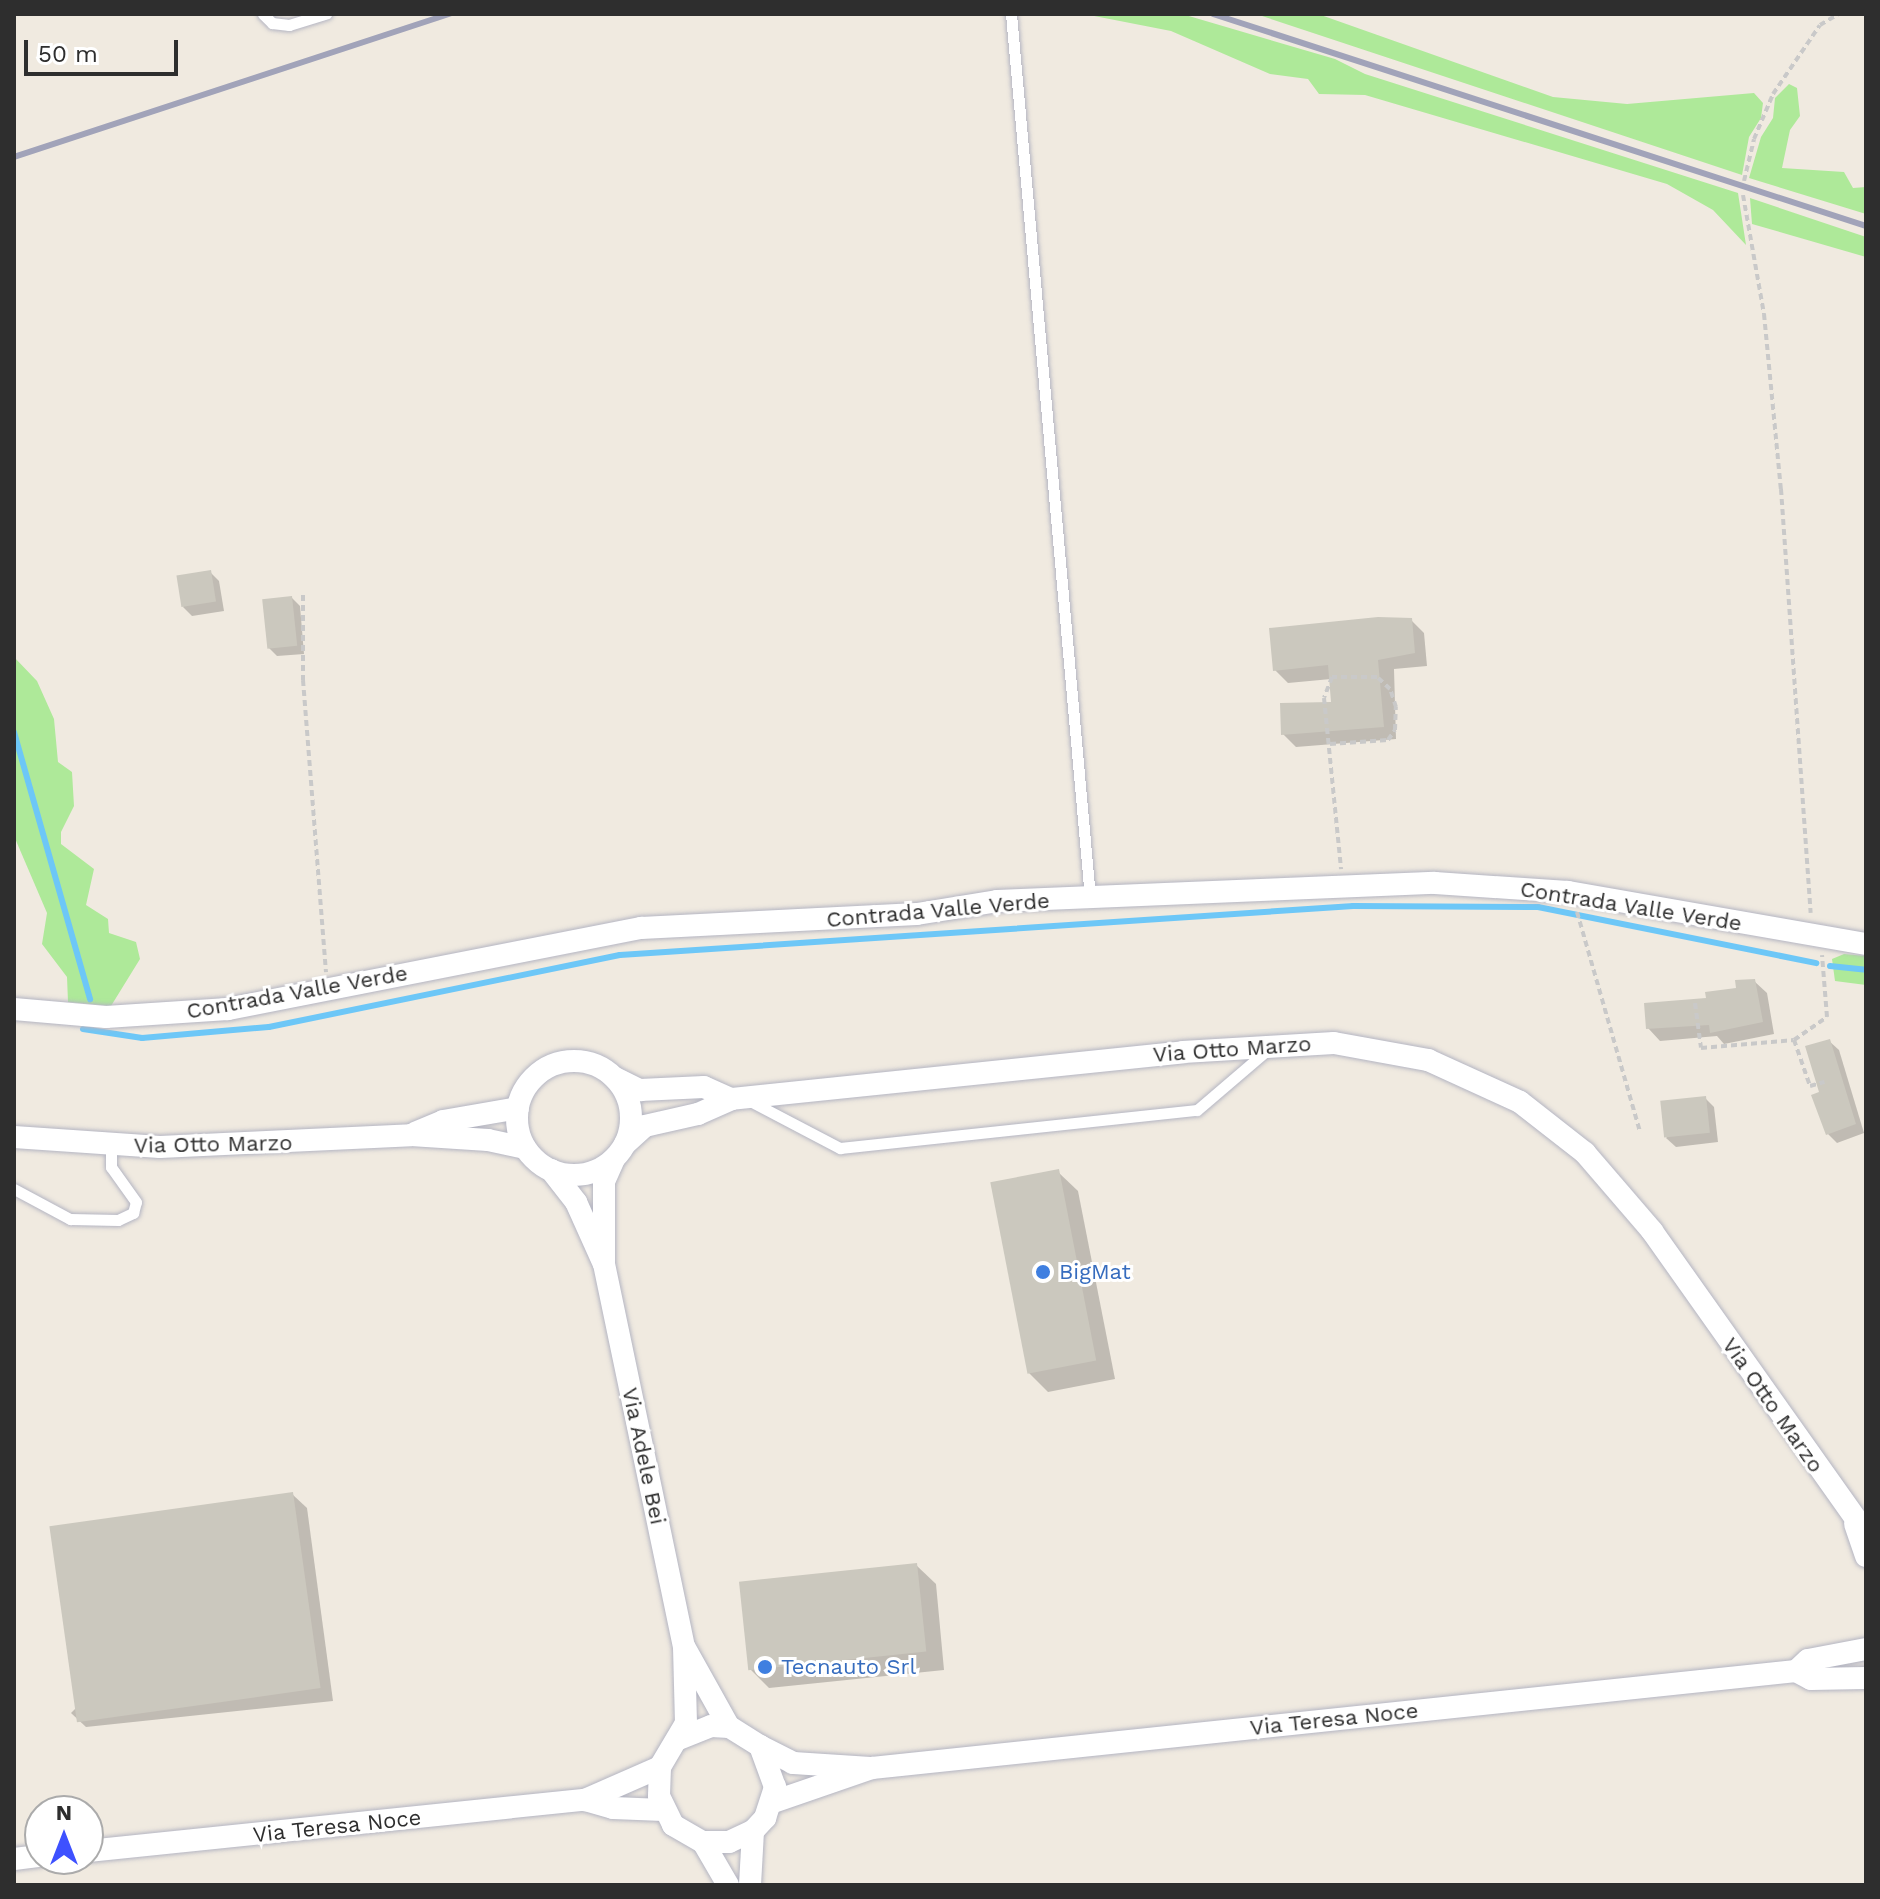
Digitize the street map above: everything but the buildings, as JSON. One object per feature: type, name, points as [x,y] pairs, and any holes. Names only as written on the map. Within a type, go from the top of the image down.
[{"type":"street","name":"Contrada Valle Verde","points":[[14,1009],[106,1017],[228,1009],[641,928],[903,915],[997,901],[1435,883],[1532,888],[1866,944]]},
{"type":"street","name":"Via Otto Marzo","points":[[620,1152],[645,1126],[698,1114],[736,1098],[1281,1043],[1334,1043],[1428,1060],[1508,1096],[1566,1136],[1652,1231],[1860,1528],[1866,1556]]},
{"type":"street","points":[[583,1061],[615,1078],[631,1108],[620,1152],[604,1181],[604,1264],[576,1202],[551,1170],[525,1148],[518,1108],[525,1089],[549,1066],[583,1061]]},
{"type":"street","name":"Via Otto Marzo","points":[[615,1078],[640,1090],[704,1087],[736,1098]]},
{"type":"street","name":"Via Otto Marzo","points":[[411,1135],[443,1121],[518,1108]]},
{"type":"street","name":"Via Otto Marzo","points":[[14,1137],[111,1145],[208,1147],[411,1135],[488,1140],[525,1148]]},
{"type":"street","points":[[551,1170],[583,1174],[620,1152]]},
{"type":"street","name":"Via Adele Bei","points":[[604,1264],[684,1647],[686,1723],[679,1739]]},
{"type":"street","name":"Via Adele Bei","points":[[684,1647],[729,1727]]},
{"type":"street","name":"Via Teresa Noce","points":[[1796,1671],[1808,1660],[1866,1649]]},
{"type":"street","name":"Via Teresa Noce","points":[[760,1746],[793,1763],[872,1768],[1796,1671],[1811,1679],[1866,1678]]},
{"type":"street","points":[[729,1727],[760,1746],[774,1772],[773,1802],[753,1831],[729,1842],[703,1842],[673,1825],[663,1810],[660,1767],[679,1739],[694,1730],[729,1727]]},
{"type":"street","name":"Via Teresa Noce","points":[[104,1849],[585,1800],[660,1767]]},
{"type":"street","name":"Via Teresa Noce","points":[[773,1802],[872,1768]]},
{"type":"street","name":"Via Teresa Noce","points":[[585,1800],[613,1808],[663,1810]]},
{"type":"street","points":[[750,1885],[753,1831]]},
{"type":"street","points":[[703,1842],[728,1885]]},
{"type":"lane","points":[[263,14],[272,23],[289,25],[326,14]]},
{"type":"lane","points":[[1011,14],[1090,898]]},
{"type":"lane","points":[[736,1098],[840,1148],[1197,1110],[1240,1070],[1281,1043]]},
{"type":"lane","points":[[14,1189],[70,1219],[118,1220],[133,1213],[136,1202],[111,1167],[111,1145]]},
{"type":"path","points":[[1744,181],[1754,139],[1773,94],[1820,25],[1838,14]]},
{"type":"path","points":[[1743,195],[1764,314],[1781,489],[1811,901],[1808,935]]},
{"type":"path","points":[[303,595],[303,680],[327,990]]},
{"type":"path","points":[[1330,744],[1388,740],[1395,730],[1396,707],[1390,689],[1377,677],[1332,677],[1324,698],[1341,887]]},
{"type":"path","points":[[1578,926],[1640,1131]]},
{"type":"path","points":[[1695,1003],[1701,1048],[1794,1040],[1827,1017],[1822,962]]},
{"type":"path","points":[[1794,1040],[1810,1086],[1824,1082]]},
{"type":"green space","points":[[1084,14],[1182,14],[1335,59],[1365,74],[1738,193],[1746,245],[1713,210],[1667,184],[1365,95],[1319,94],[1308,79],[1270,74],[1171,31]]},
{"type":"green space","points":[[1256,14],[1318,14],[1553,97],[1627,104],[1754,93],[1763,103],[1761,118],[1749,137],[1742,175]]},
{"type":"green space","points":[[1789,84],[1797,88],[1800,116],[1790,130],[1782,168],[1844,172],[1853,188],[1866,187],[1866,214],[1749,178],[1761,137],[1773,118],[1775,98]]},
{"type":"green space","points":[[1750,198],[1866,237],[1866,257],[1752,224]]},
{"type":"green space","points":[[14,657],[37,681],[54,719],[58,762],[72,772],[74,806],[61,832],[61,844],[94,869],[86,905],[108,919],[109,933],[136,942],[140,959],[111,1006],[68,1002],[67,977],[42,944],[47,913],[14,836]]},
{"type":"green space","points":[[1844,954],[1866,956],[1866,985],[1835,981],[1832,959]]},
{"type":"waterway","points":[[14,732],[90,999]]},
{"type":"waterway","points":[[83,1029],[142,1038],[269,1027],[620,955],[1353,906],[1538,907],[1816,963]]},
{"type":"waterway","points":[[1830,966],[1866,970]]},
{"type":"railway","points":[[14,157],[449,14]]},
{"type":"railway","points":[[1213,14],[1866,226]]},
{"type":"place","name":"BigMat","points":[[1043,1272]]},
{"type":"place","name":"Tecnauto Srl","points":[[765,1667]]}]
